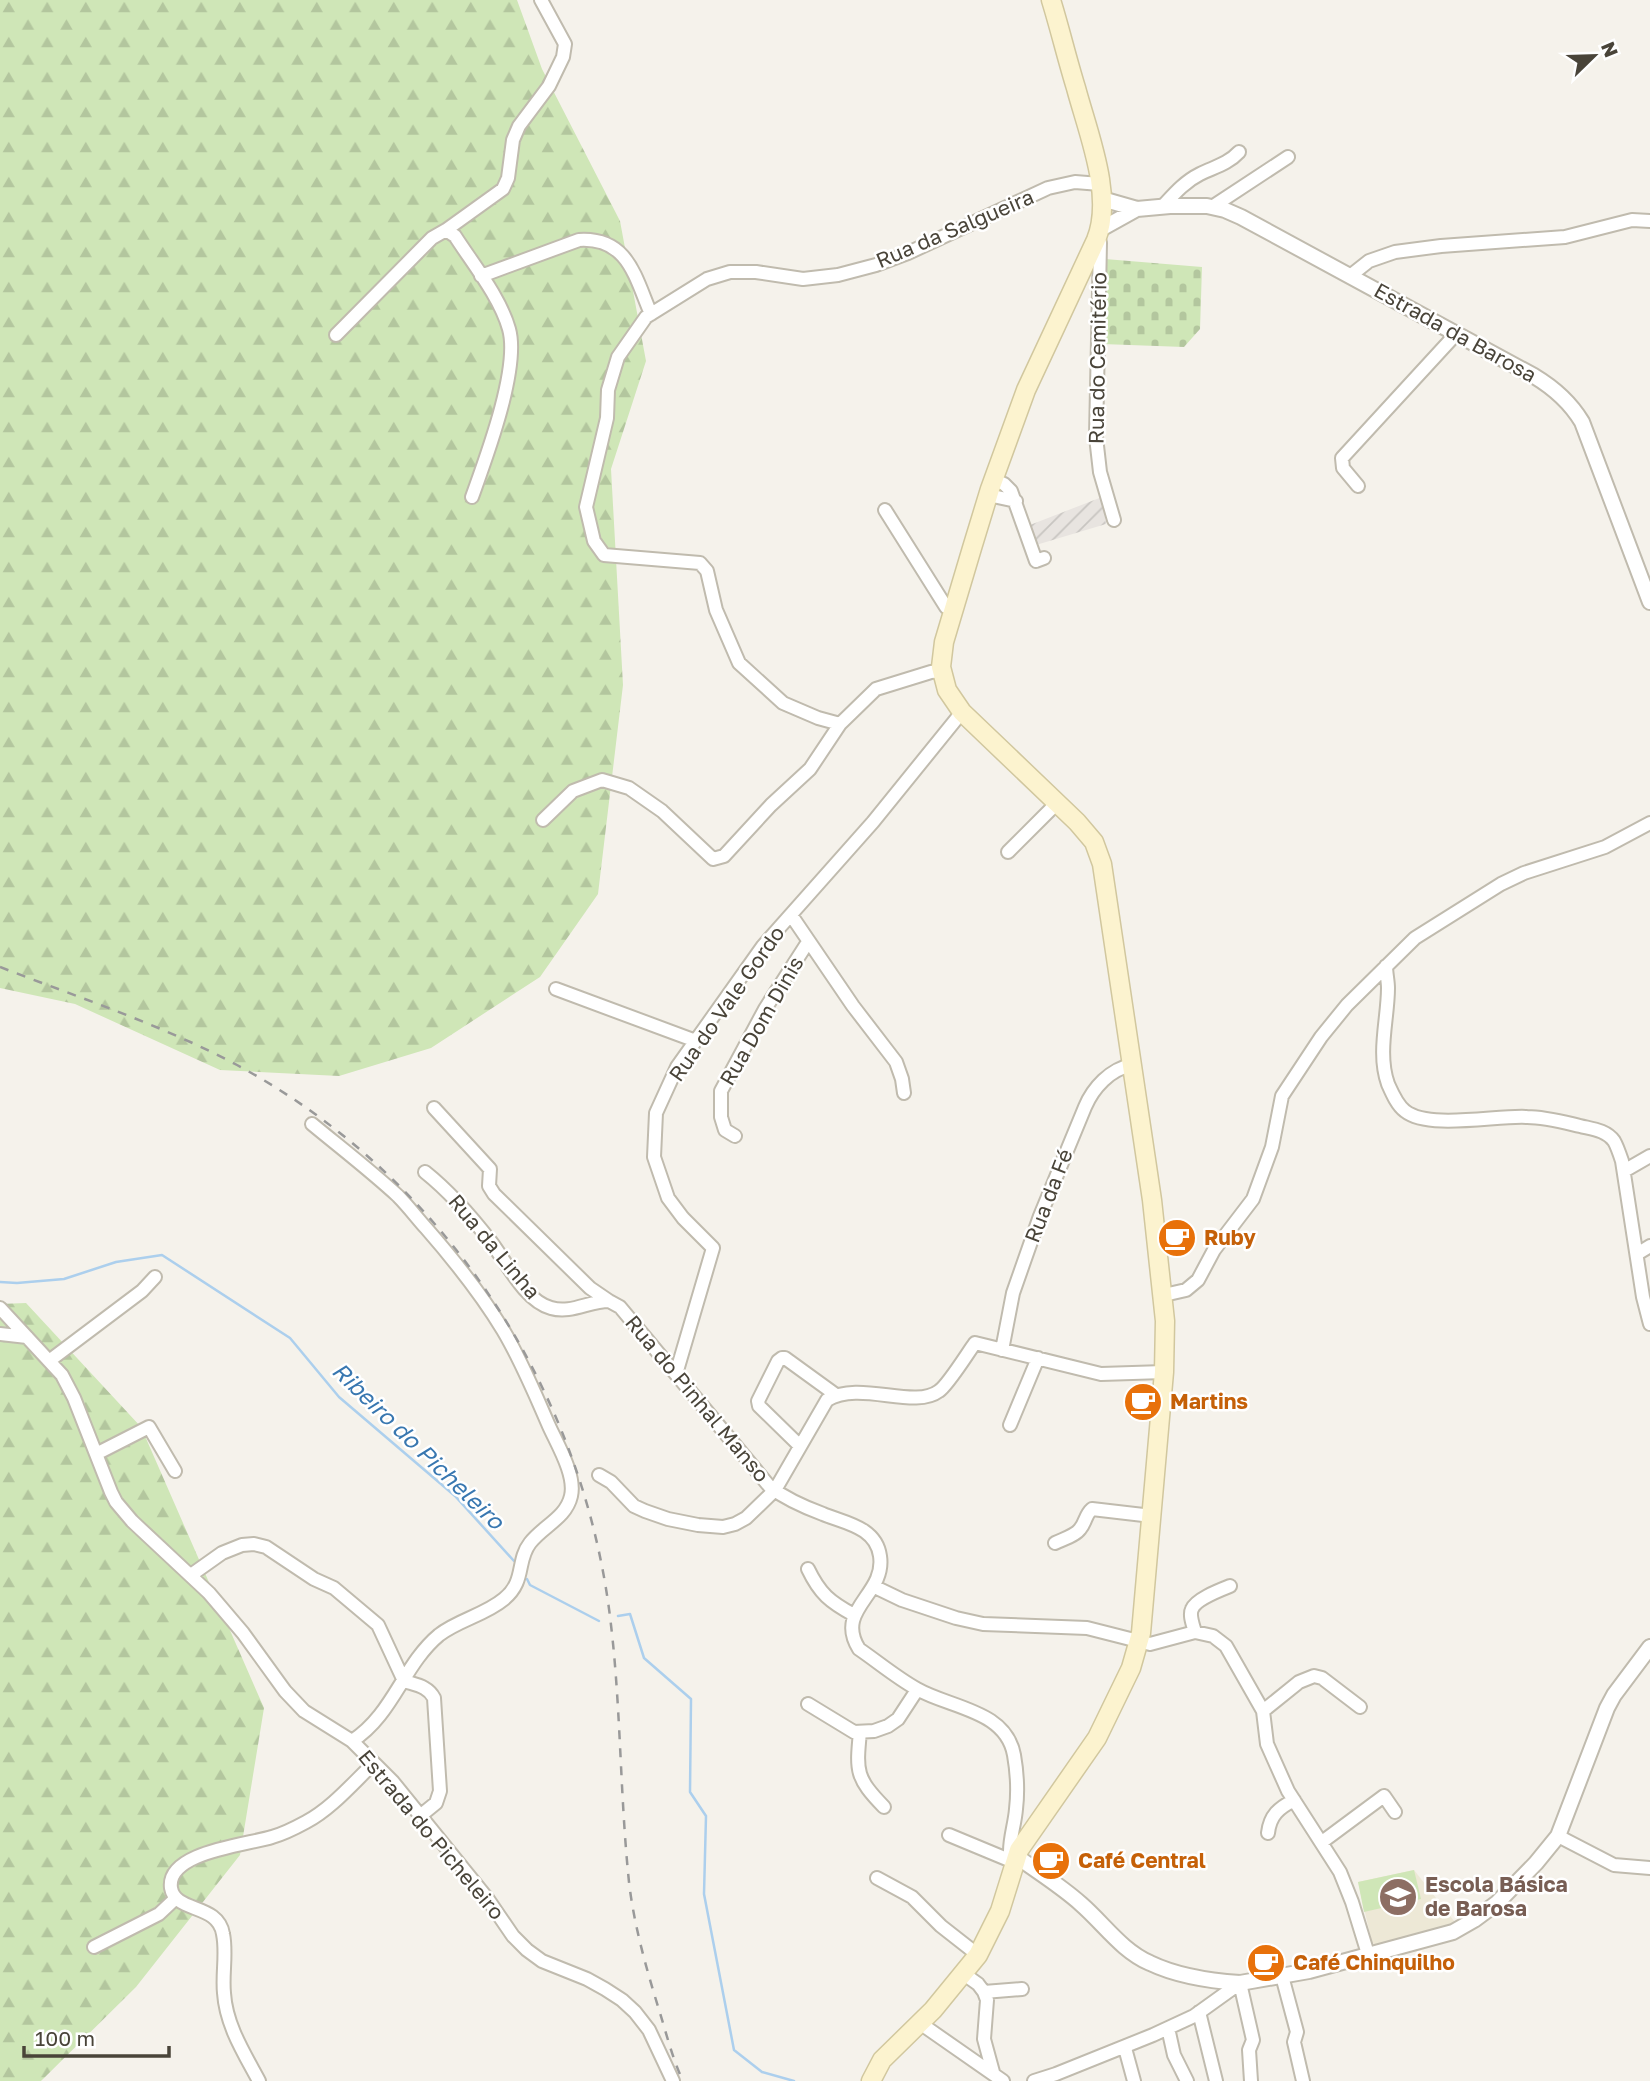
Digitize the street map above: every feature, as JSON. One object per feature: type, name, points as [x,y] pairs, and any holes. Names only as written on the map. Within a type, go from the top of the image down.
[{"type":"main road","points":[[871,2081],[882,2060],[921,2022],[978,1955],[1000,1911],[1015,1859],[1029,1834],[1097,1738],[1131,1668],[1140,1642],[1153,1516],[1164,1373],[1164,1295],[1102,864],[1094,842],[1077,822],[962,712],[947,690],[942,671],[942,650],[991,487],[1026,390],[1099,232],[1101,191],[1095,157],[1051,0]]},
{"type":"street","points":[[336,335],[432,238],[503,189],[508,178],[513,141],[519,126],[549,86],[564,57],[565,44],[541,0]]},
{"type":"street","points":[[1162,207],[1183,184],[1233,159],[1239,152]]},
{"type":"street","points":[[1212,207],[1288,158]]},
{"type":"street","name":"Rua da Salgueira","points":[[840,724],[783,703],[739,663],[716,610],[707,571],[699,562],[604,555],[594,541],[586,507],[607,418],[608,390],[618,357],[646,317],[707,279],[730,272],[756,272],[803,279],[838,275],[908,253],[1048,188],[1076,182],[1101,191]]},
{"type":"street","name":"Estrada da Barosa","points":[[1101,191],[1137,209]]},
{"type":"street","name":"Estrada da Barosa","points":[[1099,232],[1137,209],[1212,207],[1241,216],[1544,382],[1561,395],[1576,412],[1650,601]]},
{"type":"street","points":[[1350,276],[1369,261],[1395,252],[1565,237],[1632,220],[1650,221]]},
{"type":"street","points":[[446,230],[455,236],[502,310],[510,332],[512,352],[507,382],[487,455],[472,497]]},
{"type":"street","name":"Rua do Cemitério","points":[[1099,232],[1096,437],[1100,472],[1114,520]]},
{"type":"street","points":[[481,276],[579,240],[594,239],[606,243],[626,258],[634,270],[651,314]]},
{"type":"street","points":[[1358,486],[1343,468],[1342,458],[1455,334]]},
{"type":"street","points":[[991,487],[1004,484],[1011,491],[1036,561],[1044,558]]},
{"type":"street","points":[[886,510],[946,607],[954,610]]},
{"type":"street","points":[[543,820],[573,791],[602,780],[629,788],[662,811],[713,859],[723,856],[771,805],[810,769],[840,724],[876,689],[942,671]]},
{"type":"street","name":"Rua do Vale Gordo","points":[[676,1374],[713,1248],[683,1218],[668,1198],[654,1157],[656,1113],[677,1068],[763,946],[873,822],[962,712]]},
{"type":"street","points":[[1008,852],[1057,803]]},
{"type":"street","points":[[1164,1295],[1185,1290],[1198,1280],[1219,1244],[1254,1199],[1272,1147],[1282,1096],[1321,1037],[1347,1005],[1386,966],[1415,938],[1502,884],[1524,873],[1605,847],[1650,823]]},
{"type":"street","points":[[790,915],[852,1006],[896,1062],[904,1093]]},
{"type":"street","name":"Rua Dom Dinis","points":[[734,1136],[724,1130],[721,1091],[765,1009],[808,942]]},
{"type":"street","points":[[1386,966],[1388,988],[1384,1020],[1384,1062],[1388,1083],[1398,1104],[1406,1112],[1423,1118],[1458,1120],[1527,1116],[1551,1119],[1603,1132],[1614,1141],[1624,1171],[1650,1324]]},
{"type":"street","points":[[556,989],[696,1041]]},
{"type":"street","name":"Rua da Fé","points":[[1002,1350],[1013,1293],[1040,1216],[1091,1092],[1115,1071],[1132,1065]]},
{"type":"street","name":"Rua do Pinhal Manso","points":[[434,1108],[490,1169],[489,1186],[494,1194],[590,1288],[620,1307],[747,1461],[775,1490],[787,1499],[851,1524],[871,1536],[881,1557],[875,1587],[854,1615]]},
{"type":"street","points":[[312,1124],[399,1197],[484,1301],[524,1370],[565,1460],[572,1485],[568,1506],[529,1544],[514,1588],[502,1601],[440,1634],[426,1648],[380,1717],[352,1741]]},
{"type":"street","points":[[1624,1171],[1650,1156]]},
{"type":"street","name":"Rua da Linha","points":[[425,1172],[459,1203],[492,1243],[528,1294],[541,1305],[554,1310],[576,1309],[598,1301],[609,1301]]},
{"type":"street","points":[[1637,1254],[1650,1247]]},
{"type":"street","points":[[49,1361],[142,1291],[155,1277]]},
{"type":"street","name":"Estrada do Picheleiro","points":[[0,1308],[62,1375],[117,1502],[132,1521],[209,1593],[243,1633],[285,1691],[304,1710],[352,1741],[393,1782],[487,1898],[513,1936],[527,1950],[542,1961],[606,1989],[635,2012],[649,2030],[673,2081]]},
{"type":"street","points":[[0,1334],[27,1337]]},
{"type":"street","points":[[599,1475],[611,1482],[634,1506],[668,1519],[723,1527],[746,1518],[775,1490],[827,1400],[835,1395],[858,1392],[922,1398],[939,1391],[975,1343],[1101,1374],[1164,1373]]},
{"type":"street","points":[[1010,1425],[1038,1358]]},
{"type":"street","points":[[800,1446],[758,1401],[778,1361],[785,1359],[835,1395]]},
{"type":"street","points":[[96,1454],[149,1427],[175,1471]]},
{"type":"street","points":[[1055,1543],[1077,1532],[1092,1509],[1153,1516]]},
{"type":"street","points":[[191,1575],[222,1552],[242,1545],[266,1547],[314,1579],[334,1588],[378,1625],[404,1681],[422,1686],[430,1691],[434,1698],[440,1791],[436,1803],[420,1816]]},
{"type":"street","points":[[808,1569],[817,1588],[825,1597],[854,1615],[853,1640],[859,1649],[917,1690],[983,1717],[1005,1732],[1014,1756],[1017,1806],[1010,1852],[1015,1859]]},
{"type":"street","points":[[1195,1632],[1191,1612],[1194,1606],[1210,1594],[1230,1586]]},
{"type":"street","points":[[875,1587],[902,1600],[983,1625],[1087,1628],[1150,1644],[1195,1632],[1213,1636],[1226,1647],[1263,1711],[1266,1744],[1294,1800],[1340,1872],[1368,1954]]},
{"type":"street","points":[[949,1835],[1015,1859],[1063,1889],[1127,1948],[1150,1963],[1188,1975],[1240,1983],[1309,1971],[1453,1932],[1475,1920],[1509,1891],[1558,1836],[1607,1708],[1650,1647]]},
{"type":"street","points":[[1263,1711],[1299,1682],[1314,1676],[1322,1678],[1360,1707]]},
{"type":"street","points":[[808,1704],[854,1732],[880,1730],[898,1719],[917,1690]]},
{"type":"street","points":[[860,1732],[858,1770],[861,1779],[884,1807]]},
{"type":"street","points":[[259,2081],[228,2017],[220,1924],[214,1916],[183,1904],[176,1898],[172,1893],[170,1880],[173,1872],[182,1864],[209,1852],[275,1837],[319,1815],[374,1763]]},
{"type":"street","points":[[1322,1842],[1384,1796],[1395,1812]]},
{"type":"street","points":[[1268,1833],[1272,1816],[1294,1800]]},
{"type":"street","points":[[1558,1836],[1614,1865],[1650,1868]]},
{"type":"street","points":[[877,1878],[912,1897],[941,1926],[978,1955]]},
{"type":"street","points":[[94,1947],[159,1914],[176,1898]]},
{"type":"street","points":[[964,1974],[978,1984],[987,2000],[984,2039],[992,2072]]},
{"type":"street","points":[[1282,1976],[1297,2032],[1294,2042],[1303,2081]]},
{"type":"street","points":[[1034,2081],[1125,2048],[1168,2028],[1199,2012],[1240,1983]]},
{"type":"street","points":[[1240,1983],[1253,2040],[1249,2050],[1251,2081]]},
{"type":"street","points":[[984,1992],[1022,1989]]},
{"type":"street","points":[[1199,2012],[1216,2081]]},
{"type":"street","points":[[921,2022],[1003,2081]]},
{"type":"street","points":[[1168,2028],[1174,2055],[1187,2081]]},
{"type":"street","points":[[1125,2048],[1134,2081]]},
{"type":"shaded area","points":[[1102,497],[1106,524],[1036,545],[1030,525]]},
{"type":"shaded area","name":"Escola Básica de Barosa","points":[[1414,1870],[1458,1926],[1380,1946],[1372,1943],[1358,1882]]},
{"type":"green space","points":[[0,0],[517,0],[542,69],[620,221],[646,361],[611,469],[623,685],[598,894],[540,977],[431,1048],[339,1076],[220,1070],[75,1004],[0,988]]},
{"type":"green space","points":[[1105,259],[1202,267],[1200,329],[1184,347],[1102,344]]},
{"type":"green space","points":[[26,1303],[141,1427],[264,1708],[240,1855],[136,1987],[41,2081],[0,2081],[0,1304]]},
{"type":"green space","points":[[1414,1870],[1421,1899],[1364,1912],[1358,1882]]},
{"type":"waterway","name":"Ribeiro do Picheleiro","points":[[0,1282],[64,1279],[116,1262],[162,1255],[290,1338],[339,1397],[455,1496],[514,1561]]},
{"type":"waterway","points":[[527,1579],[530,1585],[599,1621]]},
{"type":"waterway","name":"Ribeiro do Picheleiro","points":[[618,1616],[630,1614],[644,1658],[691,1699],[690,1792],[706,1816],[704,1894],[734,2050],[762,2072],[794,2081]]},
{"type":"railway","points":[[0,967],[180,1037],[237,1065],[312,1112],[380,1167],[440,1230],[492,1300],[536,1375],[571,1455],[596,1539],[611,1625],[631,1899],[650,1981],[683,2081]]},
{"type":"place","name":"Ruby","points":[[1177,1238]]},
{"type":"place","name":"Martins","points":[[1143,1402]]},
{"type":"place","name":"Café Central","points":[[1051,1861]]},
{"type":"place","name":"Escola Básica de Barosa","points":[[1398,1897]]},
{"type":"place","name":"Café Chinquilho","points":[[1266,1963]]}]
